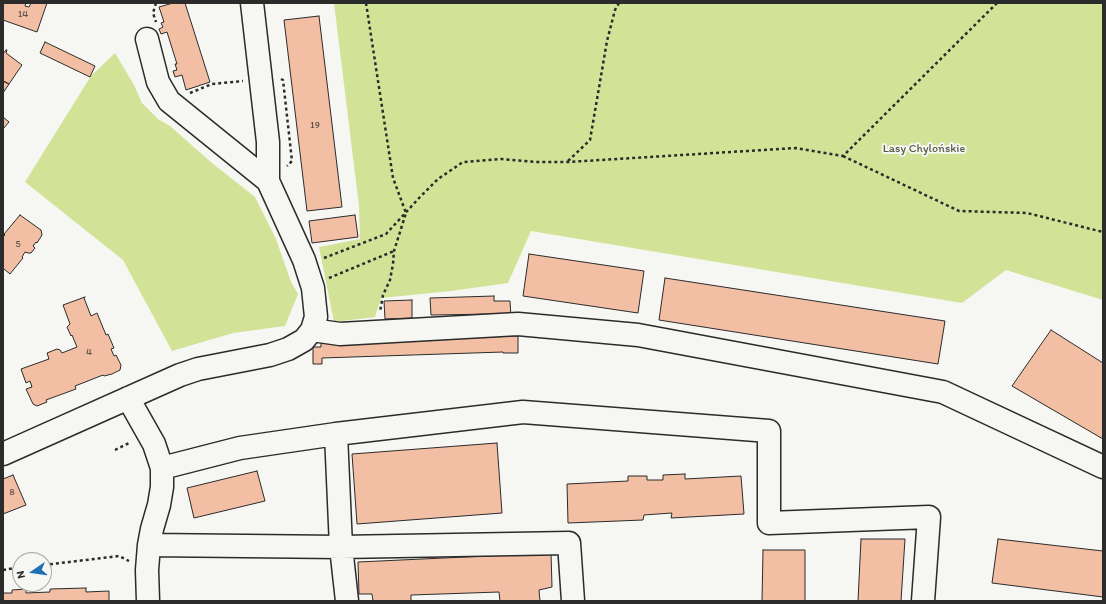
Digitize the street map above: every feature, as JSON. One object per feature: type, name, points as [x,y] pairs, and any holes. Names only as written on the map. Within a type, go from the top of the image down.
[{"type":"street","points":[[3,454],[180,375],[198,369],[270,355],[288,349],[304,340],[312,330],[316,317],[313,288],[275,176],[268,142],[252,3]]},
{"type":"street","points":[[152,33],[158,82],[170,100],[275,176]]},
{"type":"street","points":[[312,330],[340,334],[518,324],[638,335],[943,392],[1103,467]]},
{"type":"street","points":[[128,398],[154,444],[162,468],[162,487],[159,505],[152,528],[149,545],[147,570],[148,601]]},
{"type":"street","points":[[162,468],[240,448],[336,434],[524,412],[769,431],[769,523],[929,517],[923,601]]},
{"type":"street","points":[[336,434],[341,547],[347,601]]},
{"type":"street","points":[[149,545],[341,547],[570,543],[573,601]]},
{"type":"path","points":[[152,33],[153,13],[156,3]]},
{"type":"path","points":[[366,3],[393,178],[406,212],[394,251],[390,280],[383,295],[377,332]]},
{"type":"path","points":[[568,162],[590,140],[607,41],[615,10],[619,3]]},
{"type":"path","points":[[843,156],[997,3]]},
{"type":"path","points":[[187,94],[212,84],[238,82],[270,72],[283,80],[292,162],[275,176]]},
{"type":"path","points":[[321,258],[386,234],[438,179],[463,162],[502,159],[535,162],[568,162],[796,148],[843,156],[959,211],[1027,213],[1103,232]]},
{"type":"path","points":[[323,280],[394,251]]},
{"type":"path","points":[[52,564],[119,556],[124,557],[134,564]]},
{"type":"green space","name":"Lasy Chylońskie","points":[[334,3],[1103,3],[1103,300],[1006,270],[962,303],[531,231],[508,283],[451,291],[381,298],[375,317],[334,322],[319,247],[360,239],[359,206]]},
{"type":"green space","points":[[115,53],[134,85],[142,103],[158,119],[170,126],[212,163],[255,197],[276,239],[291,282],[298,294],[285,326],[233,333],[172,351],[123,260],[25,182],[91,76]]},
{"type":"building","points":[[3,3],[26,3],[25,6],[29,7],[31,3],[47,3],[37,32],[3,20]]},
{"type":"building","points":[[173,3],[185,3],[210,82],[186,90],[182,75],[175,77],[173,71],[177,70],[175,64],[177,64],[167,32],[161,34],[159,29],[163,27],[161,23],[164,22],[159,7]]},
{"type":"building","points":[[319,16],[342,207],[307,211],[284,20]]},
{"type":"building","points":[[45,42],[95,66],[90,77],[40,53]]},
{"type":"building","points":[[6,50],[6,53],[22,65],[9,84],[3,81],[3,54]]},
{"type":"building","points":[[3,81],[9,84],[3,93]]},
{"type":"building","points":[[3,117],[9,122],[3,129]]},
{"type":"building","points":[[20,215],[41,230],[42,235],[33,246],[35,248],[31,253],[25,252],[22,257],[23,258],[10,274],[4,269],[3,270],[3,237]]},
{"type":"building","points":[[355,215],[358,237],[312,243],[309,221]]},
{"type":"building","points":[[529,254],[644,271],[638,313],[523,296]]},
{"type":"building","points":[[665,278],[945,321],[938,364],[659,320]]},
{"type":"building","points":[[494,296],[494,301],[510,301],[511,317],[494,318],[494,314],[431,315],[430,298]]},
{"type":"building","points":[[85,297],[84,298],[91,316],[97,313],[106,335],[108,334],[114,348],[111,349],[121,365],[120,370],[75,386],[76,389],[46,400],[47,402],[37,406],[33,404],[26,389],[32,387],[30,381],[26,383],[21,369],[49,359],[47,353],[57,349],[62,353],[77,347],[67,327],[70,324],[63,305]]},
{"type":"building","points":[[412,300],[412,318],[385,319],[384,301]]},
{"type":"building","points":[[1051,330],[1103,363],[1103,439],[1012,386]]},
{"type":"building","points":[[518,336],[518,353],[503,352],[322,358],[322,364],[313,364],[313,347],[321,347],[321,342]]},
{"type":"building","points":[[497,443],[502,513],[357,524],[352,454]]},
{"type":"building","points":[[257,471],[265,501],[194,518],[187,488]]},
{"type":"building","points":[[685,474],[685,479],[741,476],[744,514],[671,518],[672,513],[644,515],[643,520],[568,523],[567,484],[628,481],[628,476],[647,476],[647,480],[663,480],[663,475]]},
{"type":"building","points":[[13,475],[26,505],[3,514],[3,479]]},
{"type":"building","points":[[861,539],[905,539],[901,601],[858,601]]},
{"type":"building","points":[[998,539],[1103,551],[1103,597],[992,583]]},
{"type":"building","points":[[763,550],[805,550],[805,601],[762,601]]},
{"type":"building","points":[[551,553],[552,587],[539,590],[540,601],[500,601],[499,592],[411,595],[411,601],[373,601],[372,594],[359,594],[358,562]]},
{"type":"building","points":[[86,588],[86,592],[109,591],[109,601],[3,601],[3,593],[52,592],[52,589]]}]
